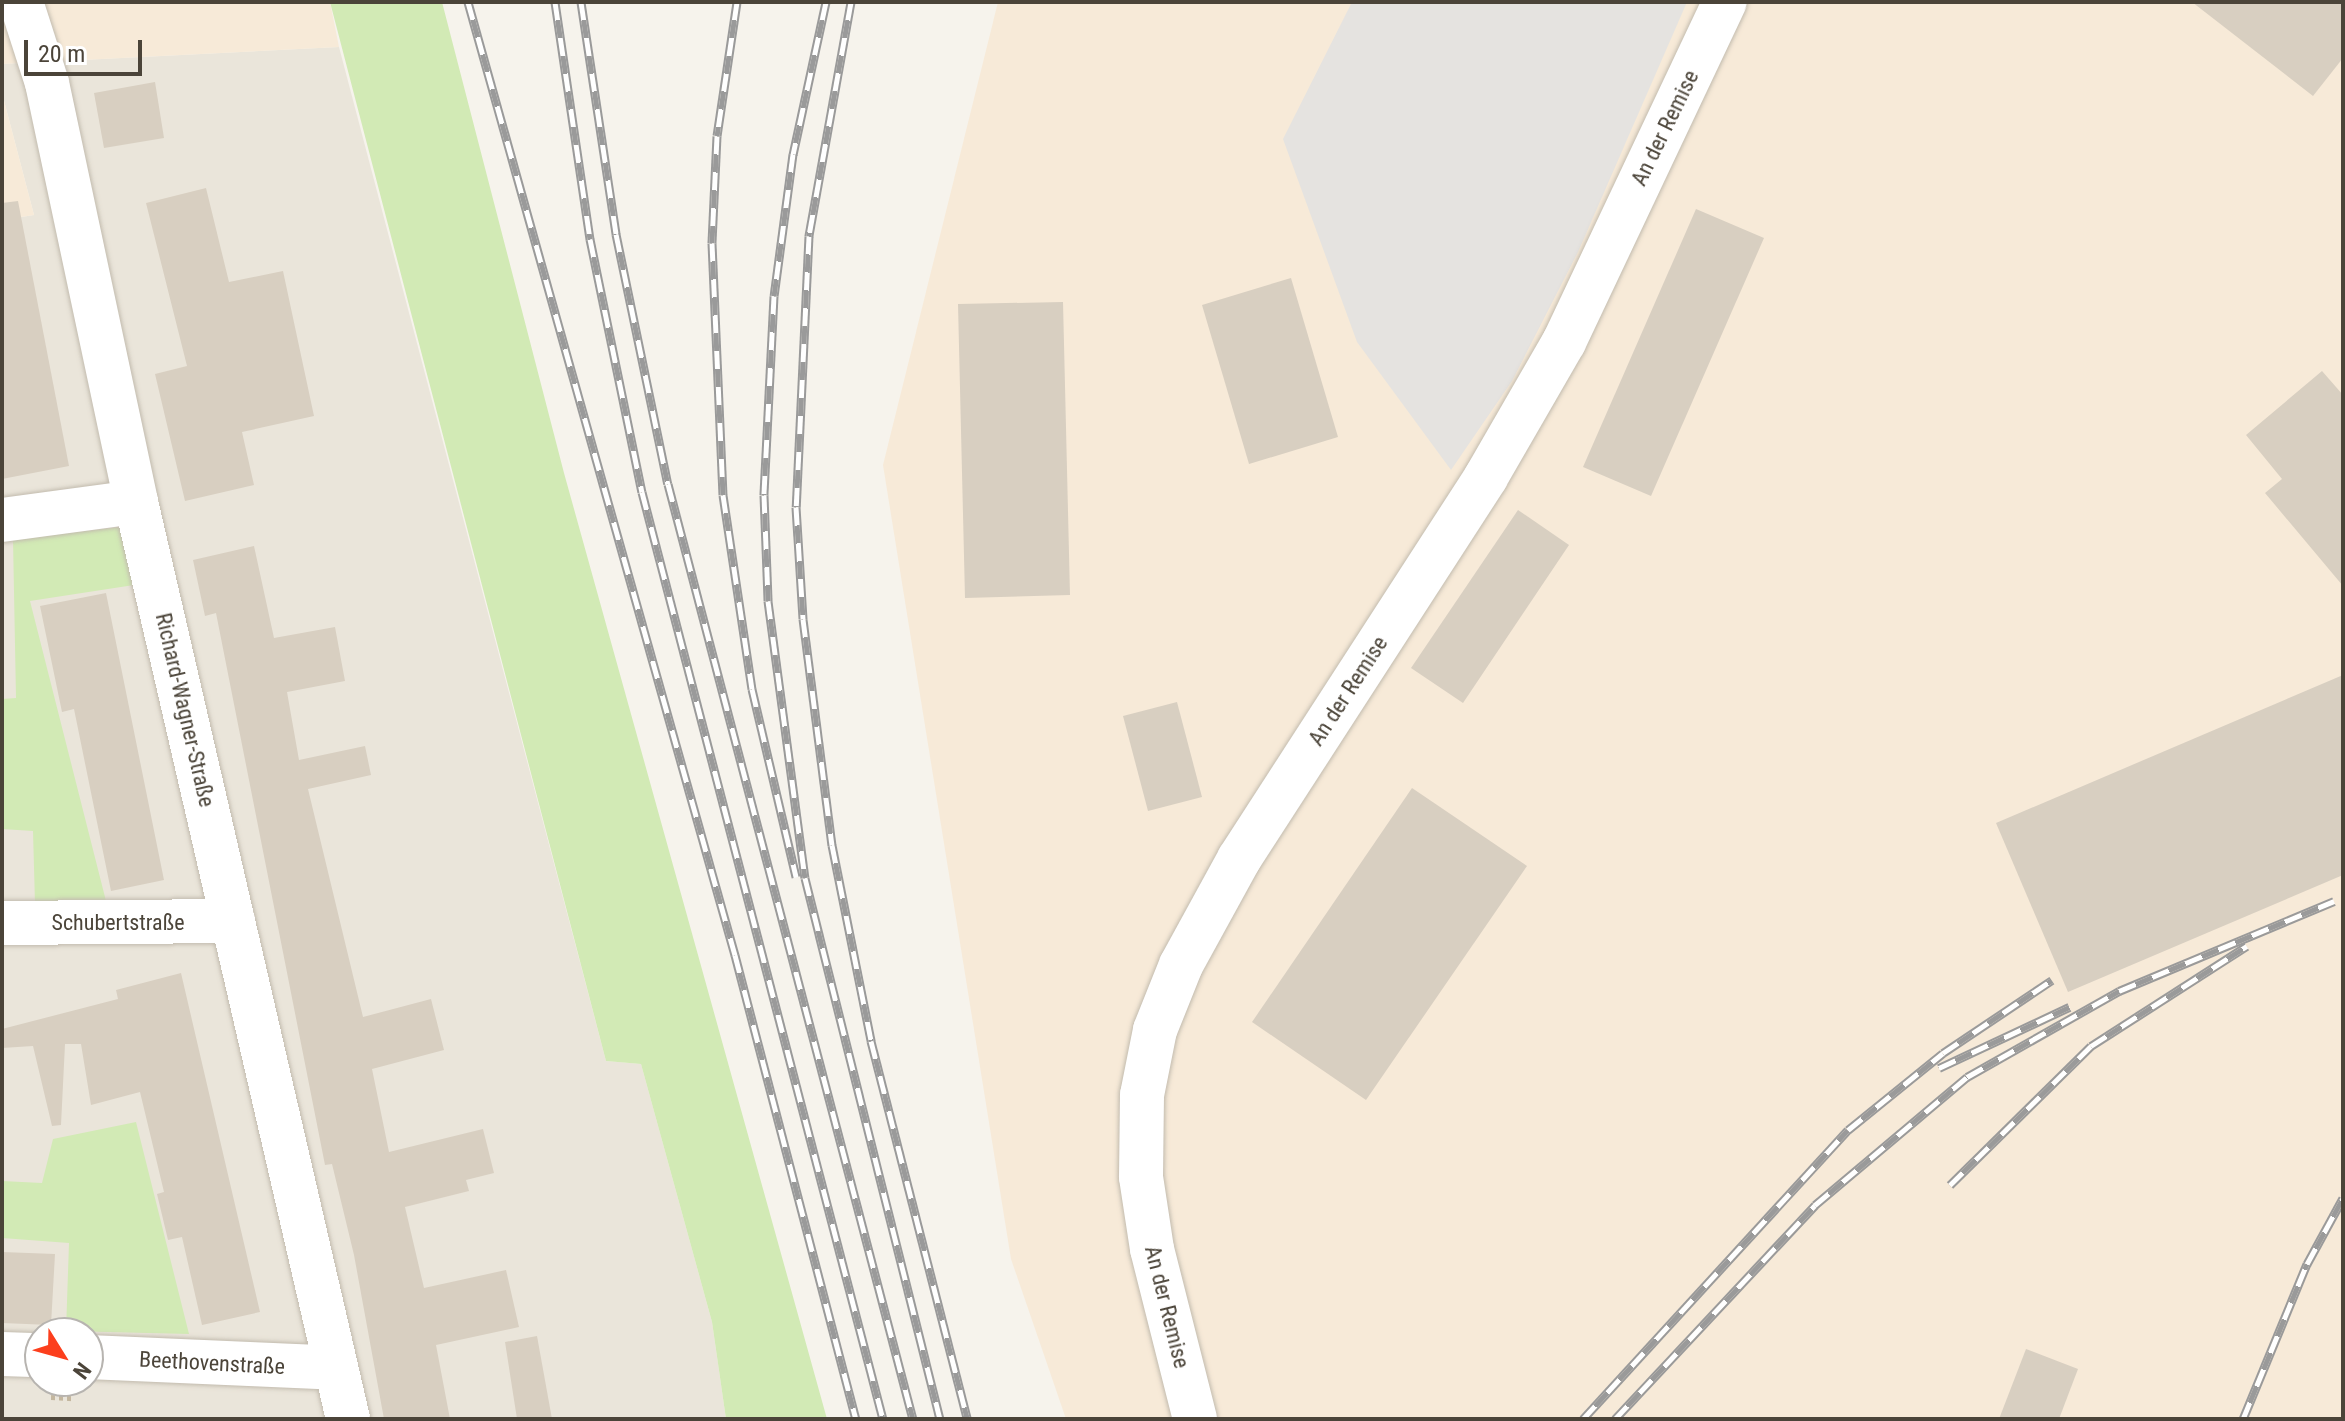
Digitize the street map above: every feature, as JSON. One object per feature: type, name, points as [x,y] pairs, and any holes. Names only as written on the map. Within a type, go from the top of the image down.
[{"type":"street","name":"Richard-Wagner-Straße","points":[[21,2],[47,83],[136,502],[348,1419]]},
{"type":"street","name":"An der Remise","points":[[1195,1419],[1152,1249],[1141,1177],[1142,1095],[1155,1030],[1181,965],[1239,859],[1486,477],[1564,342],[1725,2]]},
{"type":"street","points":[[2,520],[136,502]]},
{"type":"street","name":"Schubertstraße","points":[[2,923],[233,921]]},
{"type":"street","points":[[2,1354],[24,1355]]},
{"type":"street","name":"Beethovenstraße","points":[[104,1358],[336,1368]]},
{"type":"shaded area","points":[[2,2],[330,2],[339,47],[2,64]]},
{"type":"shaded area","points":[[998,2],[2343,2],[2343,1419],[1066,1419],[1011,1259],[883,465]]},
{"type":"shaded area","points":[[1352,2],[1687,2],[1578,252],[1512,381],[1451,470],[1357,342],[1283,139]]},
{"type":"shaded area","points":[[339,47],[606,1061],[641,1064],[712,1322],[726,1419],[2,1419],[2,220],[34,215],[2,93],[2,64]]},
{"type":"shaded area","points":[[2,93],[34,215],[2,220]]},
{"type":"green space","points":[[330,2],[442,2],[564,473],[827,1419],[726,1419],[712,1322],[641,1064],[606,1061]]},
{"type":"green space","points":[[122,527],[134,585],[30,601],[107,905],[35,904],[33,831],[2,829],[2,699],[16,698],[13,539]]},
{"type":"green space","points":[[136,1122],[189,1334],[104,1332],[104,1317],[66,1317],[69,1243],[2,1238],[2,1181],[42,1183],[53,1139]]},
{"type":"building","points":[[2192,2],[2343,2],[2343,58],[2313,96]]},
{"type":"building","points":[[155,82],[164,138],[104,148],[94,93]]},
{"type":"building","points":[[206,188],[229,282],[283,271],[314,416],[242,432],[254,485],[185,501],[155,374],[187,366],[146,203]]},
{"type":"building","points":[[18,201],[69,466],[2,479],[2,203]]},
{"type":"building","points":[[1696,209],[1764,238],[1651,496],[1583,467]]},
{"type":"building","points":[[1291,278],[1338,437],[1249,464],[1202,305]]},
{"type":"building","points":[[1063,302],[1070,595],[965,598],[958,304]]},
{"type":"building","points":[[2322,371],[2343,395],[2343,586],[2265,493],[2282,479],[2246,435]]},
{"type":"building","points":[[1518,510],[1569,545],[1463,703],[1411,668]]},
{"type":"building","points":[[254,546],[274,638],[335,627],[345,681],[287,692],[299,760],[365,746],[371,775],[308,789],[363,1017],[431,999],[444,1050],[372,1069],[389,1152],[483,1129],[494,1173],[466,1180],[469,1191],[405,1207],[424,1288],[506,1270],[519,1327],[436,1345],[450,1419],[384,1419],[354,1255],[332,1164],[325,1165],[216,613],[205,616],[193,560]]},
{"type":"building","points":[[106,593],[164,880],[111,891],[74,709],[62,712],[40,606]]},
{"type":"building","points":[[2343,675],[2343,875],[2068,992],[1996,823]]},
{"type":"building","points":[[1177,702],[1202,797],[1148,811],[1123,716]]},
{"type":"building","points":[[1412,788],[1527,866],[1366,1100],[1252,1022]]},
{"type":"building","points":[[181,973],[260,1312],[202,1325],[182,1237],[168,1240],[157,1194],[164,1192],[140,1092],[91,1105],[81,1044],[65,1044],[61,1125],[52,1126],[33,1046],[2,1048],[2,1029],[118,999],[116,990]]},
{"type":"building","points":[[2,1252],[55,1254],[51,1317],[24,1317],[24,1324],[2,1323]]},
{"type":"building","points":[[537,1336],[552,1419],[517,1419],[505,1342]]},
{"type":"building","points":[[2026,1349],[2078,1369],[2059,1419],[1999,1419]]},
{"type":"railway","points":[[468,2],[735,955],[856,1419]]},
{"type":"railway","points":[[555,2],[590,239],[642,492],[883,1419]]},
{"type":"railway","points":[[581,2],[616,234],[668,484],[913,1419]]},
{"type":"railway","points":[[737,2],[717,136],[712,243],[723,495],[752,689],[796,877]]},
{"type":"railway","points":[[826,2],[793,154],[774,296],[764,495],[768,601],[805,878],[940,1419]]},
{"type":"railway","points":[[851,2],[809,236],[796,507],[803,619],[832,845],[871,1041],[967,1419]]},
{"type":"railway","points":[[1615,1419],[1815,1205],[1967,1077],[2119,991],[2334,901]]},
{"type":"railway","points":[[1950,1185],[2091,1046],[2247,946]]},
{"type":"railway","points":[[1583,1419],[1848,1130],[1943,1053],[2052,980]]},
{"type":"railway","points":[[1939,1068],[2069,1007]]},
{"type":"railway","points":[[2243,1419],[2307,1264],[2343,1198]]}]
